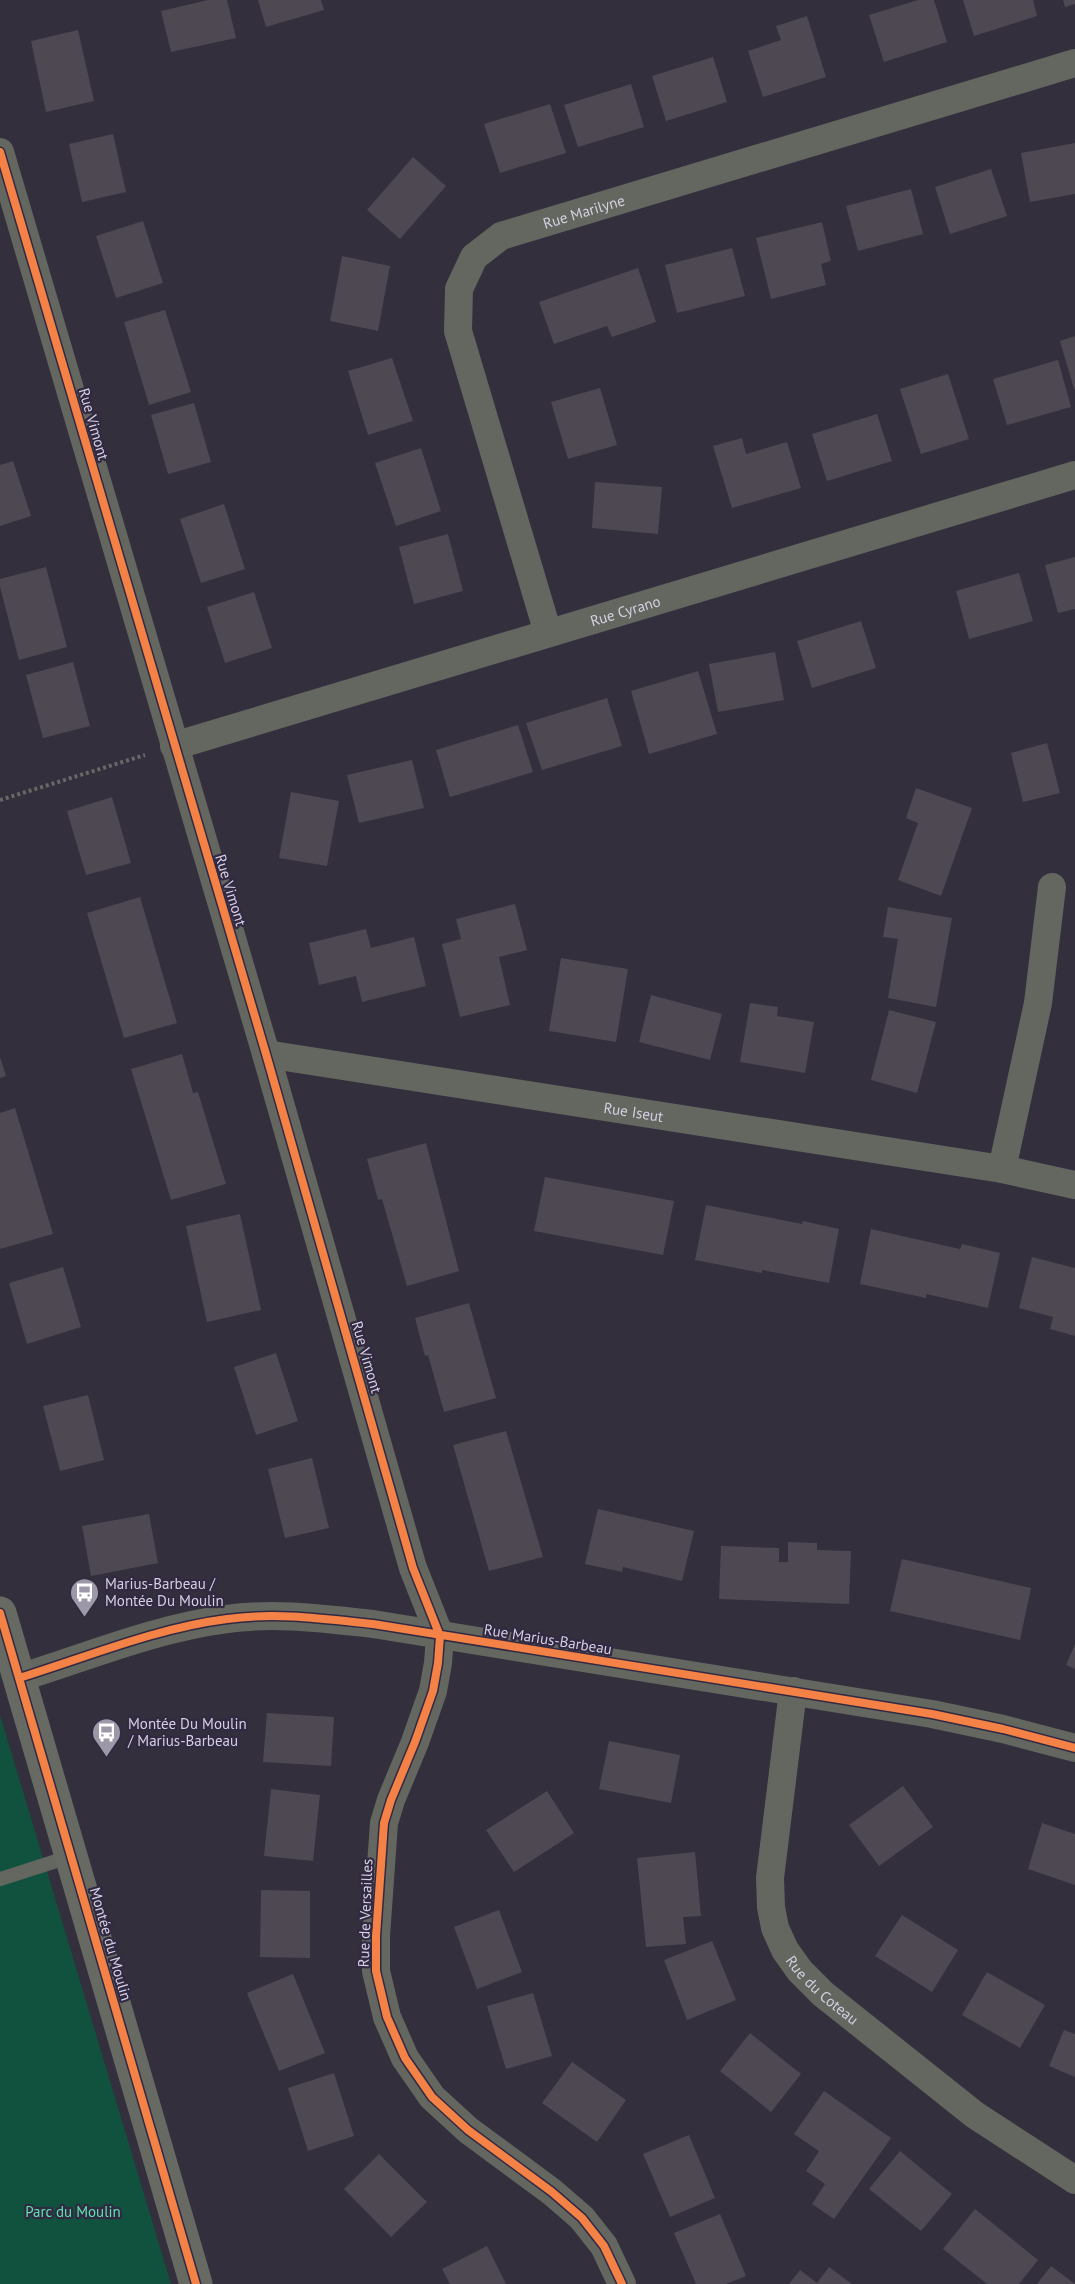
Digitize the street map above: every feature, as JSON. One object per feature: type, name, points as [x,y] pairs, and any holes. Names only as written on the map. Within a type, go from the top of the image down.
[{"type":"street","name":"Rue Marilyne","points":[[548,633],[458,331],[459,289],[474,257],[501,236],[1075,63]]},
{"type":"street","name":"Rue Vimont","points":[[0,152],[266,1054],[413,1568],[440,1636]]},
{"type":"street","name":"Rue Cyrano","points":[[174,746],[1075,475]]},
{"type":"street","points":[[1002,1169],[1038,1003],[1052,887]]},
{"type":"street","name":"Rue Iseut","points":[[266,1054],[1002,1169],[1075,1185]]},
{"type":"street","name":"Montée du Moulin","points":[[0,1613],[196,2284]]},
{"type":"street","name":"Rue Marius-Barbeau","points":[[19,1678],[159,1634],[229,1618],[300,1616],[373,1624],[932,1714],[1075,1748]]},
{"type":"street","name":"Rue de Versailles","points":[[440,1636],[433,1691],[384,1823],[377,1915],[376,1971],[387,2017],[405,2058],[432,2097],[468,2130],[552,2192],[582,2218],[604,2246],[622,2284]]},
{"type":"street","name":"Rue du Coteau","points":[[794,1691],[770,1878],[771,1907],[775,1928],[785,1950],[800,1971],[823,1994],[957,2101],[991,2126],[1075,2180]]},
{"type":"lane","points":[[0,1879],[72,1856]]},
{"type":"path","points":[[0,800],[174,746]]},
{"type":"green space","name":"Parc du Moulin","points":[[0,1715],[171,2284],[0,2284]]},
{"type":"building","points":[[208,0],[227,0],[236,38],[171,52],[161,11]]},
{"type":"building","points":[[258,0],[321,0],[324,10],[266,27]]},
{"type":"building","points":[[918,0],[934,0],[947,42],[884,62],[869,15]]},
{"type":"building","points":[[963,0],[1033,0],[1037,16],[974,36]]},
{"type":"building","points":[[1063,0],[1075,0],[1075,4],[1065,7]]},
{"type":"building","points":[[807,16],[826,77],[763,97],[748,51],[781,40],[776,26]]},
{"type":"building","points":[[78,30],[94,101],[46,112],[31,41]]},
{"type":"building","points":[[713,57],[727,102],[666,121],[652,76]]},
{"type":"building","points":[[631,84],[644,127],[578,147],[564,105]]},
{"type":"building","points":[[550,104],[566,153],[500,173],[484,124]]},
{"type":"building","points":[[113,134],[126,192],[82,202],[69,144]]},
{"type":"building","points":[[1075,143],[1075,194],[1030,202],[1021,153]]},
{"type":"building","points":[[413,157],[446,186],[400,239],[367,210]]},
{"type":"building","points":[[991,169],[1007,216],[950,234],[935,187]]},
{"type":"building","points":[[911,189],[923,234],[858,251],[846,206]]},
{"type":"building","points":[[143,221],[163,283],[116,298],[96,236]]},
{"type":"building","points":[[822,222],[831,261],[821,264],[826,285],[771,299],[756,238]]},
{"type":"building","points":[[732,248],[745,296],[677,313],[665,265]]},
{"type":"building","points":[[342,256],[390,266],[378,331],[330,321]]},
{"type":"building","points":[[638,268],[656,322],[612,337],[607,326],[554,344],[539,302]]},
{"type":"building","points":[[165,310],[191,392],[149,405],[124,322]]},
{"type":"building","points":[[1075,336],[1075,389],[1074,389],[1060,341]]},
{"type":"building","points":[[392,358],[413,421],[368,435],[348,371]]},
{"type":"building","points":[[1058,360],[1071,407],[1007,425],[993,379]]},
{"type":"building","points":[[948,374],[969,439],[921,454],[900,389]]},
{"type":"building","points":[[600,388],[617,445],[568,459],[551,402]]},
{"type":"building","points":[[194,403],[211,462],[168,474],[151,415]]},
{"type":"building","points":[[877,414],[892,461],[827,481],[812,434]]},
{"type":"building","points":[[742,438],[746,454],[787,442],[801,488],[732,508],[713,446]]},
{"type":"building","points":[[421,448],[441,511],[396,526],[375,463]]},
{"type":"building","points":[[13,461],[31,516],[0,526],[0,465]]},
{"type":"building","points":[[595,482],[662,487],[658,534],[592,528]]},
{"type":"building","points":[[224,504],[245,569],[201,583],[180,519]]},
{"type":"building","points":[[448,534],[463,591],[414,604],[399,547]]},
{"type":"building","points":[[1075,557],[1075,609],[1058,613],[1045,565]]},
{"type":"building","points":[[46,567],[67,647],[19,660],[0,587],[0,579]]},
{"type":"building","points":[[1019,573],[1033,621],[969,639],[956,591]]},
{"type":"building","points":[[254,592],[272,648],[225,663],[207,607]]},
{"type":"building","points":[[861,621],[876,668],[812,688],[797,641]]},
{"type":"building","points":[[775,652],[784,700],[718,712],[709,664]]},
{"type":"building","points":[[73,662],[90,726],[43,738],[26,675]]},
{"type":"building","points":[[698,671],[717,734],[649,754],[631,691]]},
{"type":"building","points":[[607,698],[622,746],[542,770],[526,723]]},
{"type":"building","points":[[518,725],[533,772],[450,797],[436,750]]},
{"type":"building","points":[[1047,743],[1060,793],[1023,802],[1011,753]]},
{"type":"building","points":[[412,760],[424,808],[359,823],[347,775]]},
{"type":"building","points":[[916,788],[972,808],[941,896],[898,880],[918,823],[906,818]]},
{"type":"building","points":[[291,792],[339,801],[327,866],[279,858]]},
{"type":"building","points":[[112,797],[131,863],[86,875],[67,811]]},
{"type":"building","points":[[140,897],[177,1023],[124,1038],[87,913]]},
{"type":"building","points":[[515,904],[527,950],[499,957],[510,1005],[460,1017],[442,944],[461,939],[456,919]]},
{"type":"building","points":[[888,907],[952,918],[936,1007],[888,998],[898,939],[883,937]]},
{"type":"building","points":[[366,929],[371,948],[414,937],[426,986],[362,1002],[356,976],[319,985],[309,943]]},
{"type":"building","points":[[561,958],[628,969],[616,1042],[549,1031]]},
{"type":"building","points":[[651,995],[722,1014],[710,1060],[639,1042]]},
{"type":"building","points":[[750,1003],[778,1007],[777,1016],[814,1022],[805,1073],[740,1062]]},
{"type":"building","points":[[889,1010],[936,1022],[917,1093],[871,1080]]},
{"type":"building","points":[[182,1054],[193,1093],[198,1092],[226,1184],[171,1200],[131,1069]]},
{"type":"building","points":[[0,1057],[6,1076],[0,1078]]},
{"type":"building","points":[[15,1108],[53,1234],[0,1249],[0,1113]]},
{"type":"building","points":[[426,1143],[459,1271],[407,1286],[382,1199],[378,1200],[367,1159]]},
{"type":"building","points":[[545,1177],[674,1201],[663,1255],[534,1231]]},
{"type":"building","points":[[706,1205],[839,1229],[829,1283],[695,1260]]},
{"type":"building","points":[[240,1214],[261,1310],[207,1322],[186,1226]]},
{"type":"building","points":[[871,1229],[960,1249],[962,1244],[1000,1253],[988,1308],[926,1294],[926,1298],[860,1284]]},
{"type":"building","points":[[1032,1257],[1075,1268],[1075,1336],[1050,1329],[1053,1317],[1019,1308]]},
{"type":"building","points":[[63,1267],[81,1327],[27,1344],[9,1283]]},
{"type":"building","points":[[469,1303],[496,1398],[444,1412],[415,1318]]},
{"type":"building","points":[[276,1353],[298,1421],[256,1435],[234,1367]]},
{"type":"building","points":[[88,1395],[104,1460],[60,1471],[43,1406]]},
{"type":"building","points":[[506,1431],[543,1557],[489,1571],[453,1445]]},
{"type":"building","points":[[312,1458],[329,1528],[285,1538],[268,1469]]},
{"type":"building","points":[[598,1509],[694,1531],[682,1581],[623,1567],[622,1572],[585,1564]]},
{"type":"building","points":[[149,1514],[158,1563],[91,1576],[82,1526]]},
{"type":"building","points":[[788,1542],[817,1543],[817,1550],[851,1551],[849,1604],[719,1599],[721,1546],[779,1548],[779,1562],[788,1562]]},
{"type":"building","points":[[902,1559],[1031,1588],[1020,1640],[890,1611]]},
{"type":"building","points":[[1075,1644],[1075,1669],[1066,1665]]},
{"type":"building","points":[[267,1713],[334,1717],[331,1766],[263,1762]]},
{"type":"building","points":[[609,1741],[680,1755],[671,1803],[599,1789]]},
{"type":"building","points":[[903,1786],[933,1827],[879,1866],[849,1825]]},
{"type":"building","points":[[271,1789],[320,1795],[313,1861],[264,1856]]},
{"type":"building","points":[[547,1791],[574,1833],[514,1872],[486,1830]]},
{"type":"building","points":[[1042,1823],[1075,1834],[1075,1885],[1028,1869]]},
{"type":"building","points":[[695,1852],[701,1916],[683,1917],[686,1944],[646,1947],[637,1858]]},
{"type":"building","points":[[261,1890],[310,1891],[310,1958],[260,1957]]},
{"type":"building","points":[[499,1910],[522,1972],[477,1989],[454,1927]]},
{"type":"building","points":[[902,1915],[958,1950],[932,1992],[875,1956]]},
{"type":"building","points":[[712,1941],[736,2000],[687,2020],[664,1960]]},
{"type":"building","points":[[987,1972],[1045,2005],[1020,2048],[962,2015]]},
{"type":"building","points":[[293,1974],[325,2053],[279,2071],[247,1993]]},
{"type":"building","points":[[533,1993],[552,2056],[506,2069],[487,2006]]},
{"type":"building","points":[[1064,2030],[1075,2034],[1075,2077],[1049,2066]]},
{"type":"building","points":[[750,2033],[801,2074],[771,2112],[720,2071]]},
{"type":"building","points":[[572,2062],[626,2100],[597,2142],[542,2103]]},
{"type":"building","points":[[334,2073],[354,2136],[308,2151],[288,2088]]},
{"type":"building","points":[[824,2091],[891,2138],[834,2219],[812,2204],[825,2184],[806,2171],[819,2151],[794,2134]]},
{"type":"building","points":[[689,2135],[715,2198],[670,2217],[643,2154]]},
{"type":"building","points":[[900,2151],[952,2194],[921,2231],[869,2189]]},
{"type":"building","points":[[379,2154],[427,2202],[391,2237],[344,2189]]},
{"type":"building","points":[[975,2209],[1038,2260],[1019,2284],[987,2284],[943,2249]]},
{"type":"building","points":[[720,2214],[746,2276],[726,2284],[696,2284],[674,2233]]},
{"type":"building","points":[[487,2246],[506,2284],[450,2284],[442,2269]]},
{"type":"building","points":[[1051,2266],[1075,2284],[1037,2284]]},
{"type":"building","points":[[829,2267],[852,2284],[789,2284],[800,2270],[817,2283]]},
{"type":"cycle path","points":[[0,152],[266,1054],[413,1568],[440,1636],[433,1691],[384,1823],[376,1936],[376,1971],[387,2017],[405,2058],[432,2097],[468,2130],[552,2192],[582,2218],[604,2246],[622,2284]]},
{"type":"cycle path","points":[[0,1613],[196,2284]]},
{"type":"cycle path","points":[[19,1678],[148,1636],[200,1623],[245,1617],[300,1617],[373,1624],[932,1714],[1003,1729],[1075,1748]]},
{"type":"place","name":"Marius-Barbeau / Montée Du Moulin","points":[[84,1618]]},
{"type":"place","name":"Montée Du Moulin / Marius-Barbeau","points":[[107,1758]]}]
